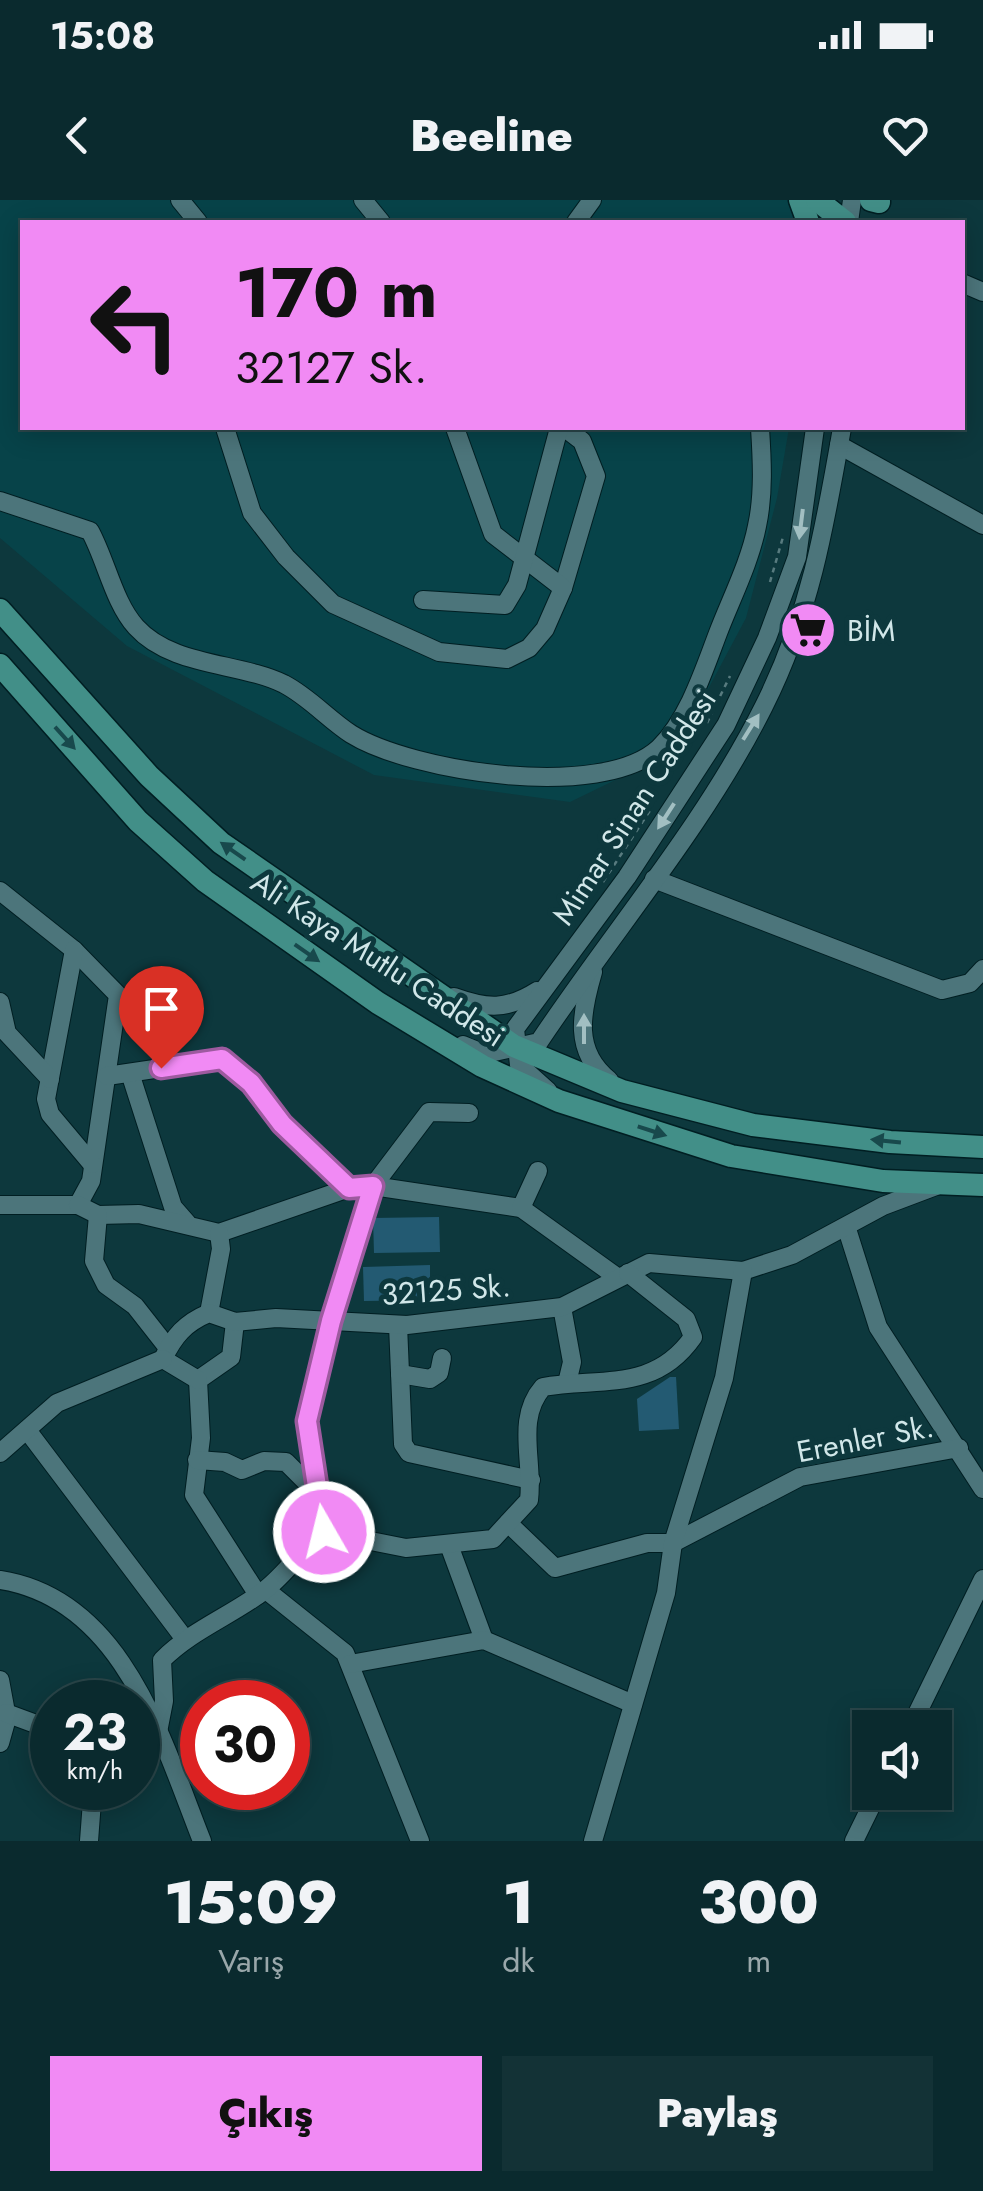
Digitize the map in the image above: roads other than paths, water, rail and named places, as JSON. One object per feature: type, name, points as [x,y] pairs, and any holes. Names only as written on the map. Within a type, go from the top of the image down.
[{"type":"main road","points":[[817,200],[843,220]]},
{"type":"main road","name":"Ali Kaya Mutlu Caddesi","points":[[0,610],[149,776],[221,843],[514,1038],[622,1091],[754,1125],[890,1142],[983,1147]]},
{"type":"main road","name":"Ali Kaya Mutlu Caddesi","points":[[0,666],[138,821],[205,881],[417,1027],[482,1066],[559,1101],[731,1156],[883,1180],[983,1186]]},
{"type":"street","points":[[180,200],[196,220]]},
{"type":"street","points":[[363,200],[378,220]]},
{"type":"street","points":[[223,430],[252,514],[286,557],[332,604],[439,652],[507,659],[529,648],[564,588],[596,476],[582,441],[565,430]]},
{"type":"street","points":[[456,430],[493,534],[564,588]]},
{"type":"street","points":[[423,600],[506,605],[524,561],[561,430]]},
{"type":"street","points":[[0,502],[90,531],[135,626],[154,640],[182,654],[282,683],[352,734],[444,764],[528,776],[589,775],[627,765],[657,749],[678,723],[707,663],[757,527],[760,430]]},
{"type":"street","name":"Mimar Sinan Caddesi","points":[[816,430],[797,557],[767,638],[734,708],[626,877],[546,986],[514,1038],[539,1042],[598,952],[654,879],[764,707],[813,576],[829,520],[840,436]]},
{"type":"street","points":[[840,436],[983,525]]},
{"type":"street","points":[[654,879],[942,990],[970,983],[983,969]]},
{"type":"street","points":[[1,896],[74,950],[118,995],[92,1164],[86,1195],[78,1205]]},
{"type":"street","points":[[74,950],[46,1100],[50,1114],[92,1164]]},
{"type":"street","points":[[598,952],[581,1037],[596,1070],[622,1091]]},
{"type":"street","points":[[440,992],[484,1008],[516,1005],[546,986]]},
{"type":"street","points":[[0,1002],[8,1033],[50,1079]]},
{"type":"street","points":[[417,1027],[485,1054],[514,1038],[519,1066],[559,1101]]},
{"type":"street","points":[[107,1076],[222,1059],[251,1083],[282,1124],[349,1188]]},
{"type":"street","points":[[130,1073],[172,1207],[188,1224]]},
{"type":"street","points":[[324,1532],[307,1421],[331,1321],[373,1186],[429,1112],[469,1112]]},
{"type":"street","points":[[522,1208],[538,1171]]},
{"type":"street","points":[[883,1180],[883,1206]]},
{"type":"street","points":[[593,1841],[666,1593],[673,1543],[724,1378],[743,1270],[792,1255],[847,1229],[883,1206],[938,1185]]},
{"type":"street","points":[[0,1205],[78,1205],[98,1215],[139,1214],[219,1233],[349,1188],[373,1186],[522,1208],[686,1319],[693,1338],[681,1354],[630,1380],[543,1388],[530,1403],[526,1420],[532,1480],[529,1500],[492,1538],[406,1548],[324,1532],[298,1551],[262,1592],[184,1638],[162,1660],[164,1702],[160,1709]]},
{"type":"street","points":[[98,1215],[94,1261],[106,1286],[135,1306],[165,1354],[198,1380],[201,1438],[194,1495],[262,1592],[320,1630],[350,1664],[420,1841]]},
{"type":"street","name":"Erenler Sk.","points":[[508,1523],[554,1568],[648,1543],[673,1543],[800,1477],[850,1464],[959,1448],[878,1327],[847,1229]]},
{"type":"street","points":[[0,1453],[56,1403],[165,1354],[188,1322],[209,1312],[221,1249],[219,1233]]},
{"type":"street","name":"32125 Sk.","points":[[209,1312],[235,1322],[398,1325],[562,1308],[649,1262],[743,1270]]},
{"type":"street","points":[[562,1308],[572,1362],[567,1383]]},
{"type":"street","points":[[198,1380],[231,1356],[235,1322]]},
{"type":"street","points":[[398,1325],[403,1444],[410,1453],[532,1480]]},
{"type":"street","points":[[400,1374],[430,1378],[439,1373],[442,1358]]},
{"type":"street","points":[[27,1430],[184,1638]]},
{"type":"street","points":[[959,1448],[983,1489]]},
{"type":"street","points":[[197,1460],[226,1462],[242,1470],[264,1461],[286,1462],[305,1481],[317,1482]]},
{"type":"street","points":[[449,1544],[484,1640]]},
{"type":"street","points":[[0,1580],[24,1582],[85,1618],[133,1680]]},
{"type":"street","points":[[919,1710],[983,1580]]},
{"type":"street","points":[[350,1664],[484,1640],[633,1704]]},
{"type":"street","points":[[0,1680],[6,1712],[0,1743]]},
{"type":"street","points":[[6,1712],[30,1721]]},
{"type":"street","points":[[160,1751],[202,1841]]},
{"type":"street","points":[[88,1841],[92,1810]]},
{"type":"street","points":[[854,1841],[869,1810]]},
{"type":"place","name":"BİM","points":[[808,630]]}]
